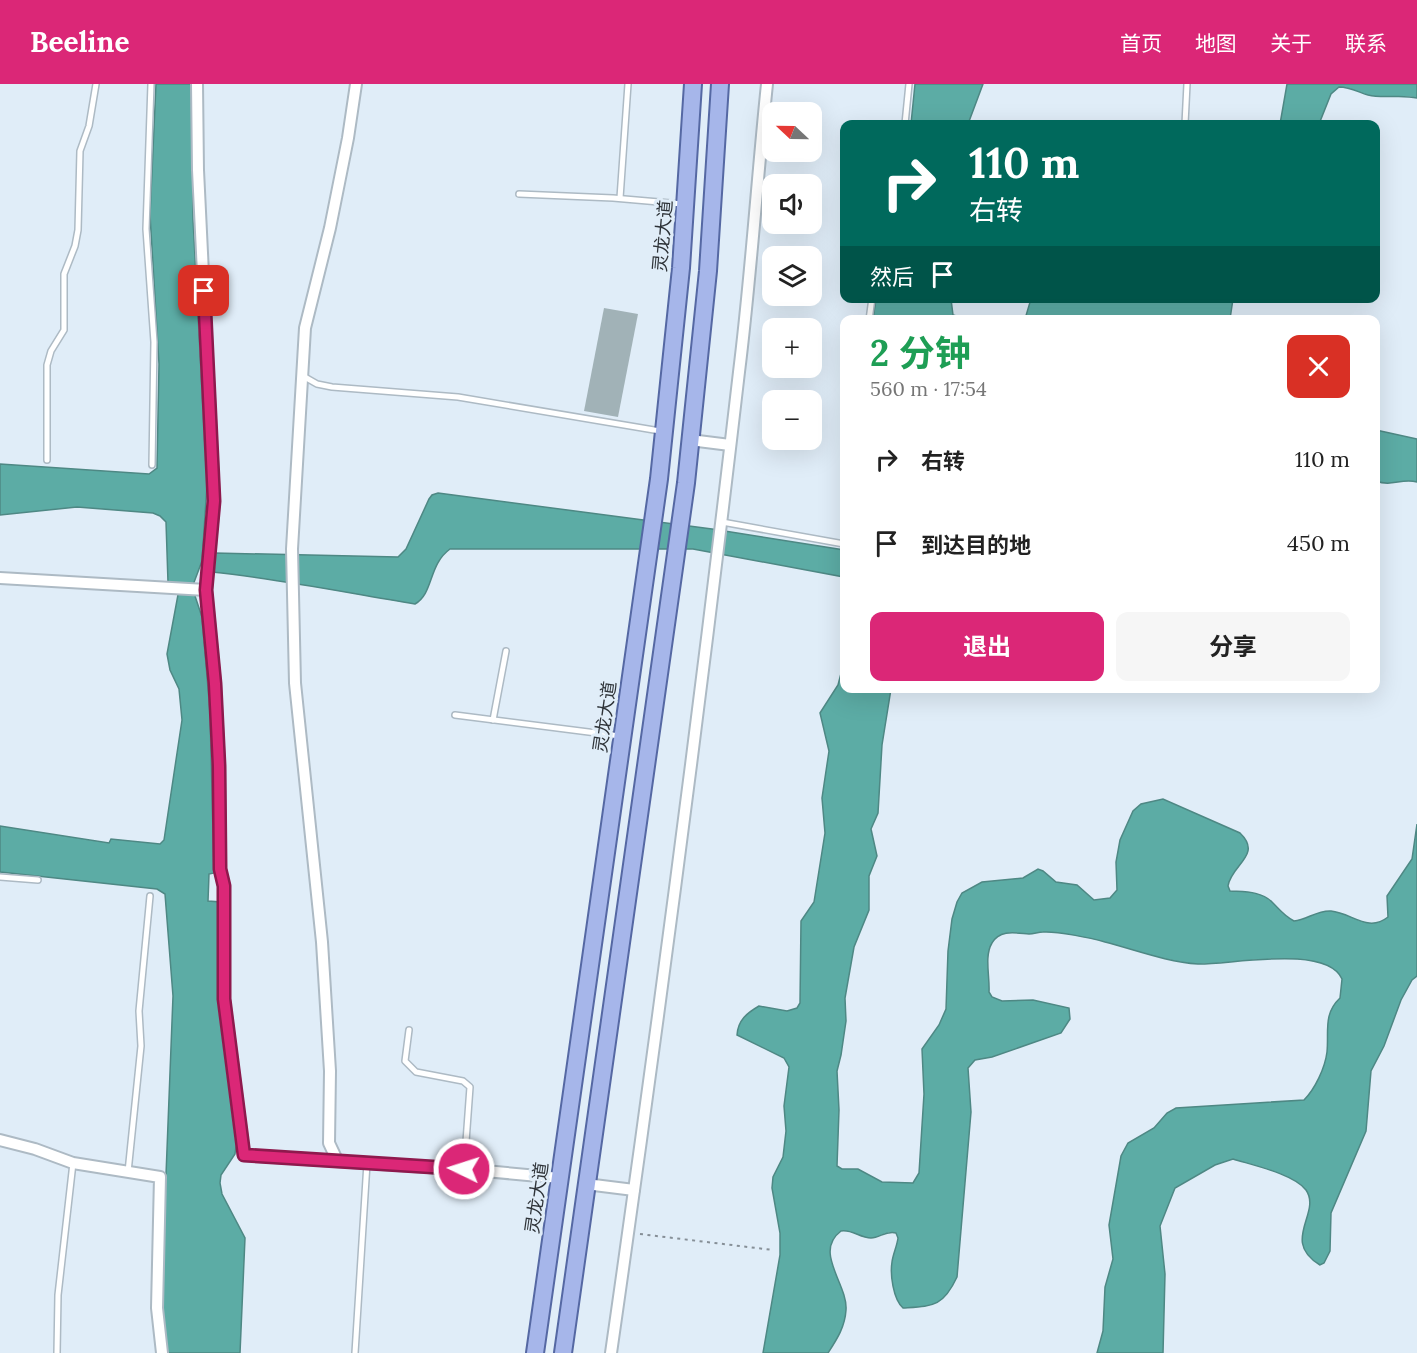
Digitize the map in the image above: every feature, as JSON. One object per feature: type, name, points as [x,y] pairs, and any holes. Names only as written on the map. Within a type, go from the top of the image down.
[{"type":"main road","name":"灵龙大道","points":[[535,1353],[664,432],[686,205],[693,84]]},
{"type":"main road","points":[[563,1353],[683,500],[707,281],[720,84]]},
{"type":"street","points":[[197,84],[198,170],[214,501],[201,589],[219,766],[220,869],[224,886],[224,999],[244,1155],[464,1169],[560,1179]]},
{"type":"street","points":[[337,1160],[329,1143],[330,1071],[325,974],[295,683],[292,549],[301,376],[307,318],[332,217],[356,84]]},
{"type":"street","points":[[611,1353],[666,971],[740,369],[767,84]]},
{"type":"street","points":[[690,440],[730,445]]},
{"type":"street","points":[[0,578],[201,589]]},
{"type":"street","points":[[0,1140],[35,1149],[73,1163],[160,1177],[157,1308],[162,1353]]},
{"type":"street","points":[[586,1184],[634,1190]]},
{"type":"lane","points":[[47,460],[47,365],[64,330],[64,274],[75,246],[78,230],[80,151],[88,126],[96,84]]},
{"type":"lane","points":[[151,84],[146,229],[154,342],[152,465]]},
{"type":"lane","points":[[620,198],[628,84]]},
{"type":"lane","points":[[905,120],[909,84]]},
{"type":"lane","points":[[1185,120],[1187,84]]},
{"type":"lane","points":[[519,194],[620,198],[686,205]]},
{"type":"lane","points":[[301,376],[317,384],[332,387],[459,397],[664,432]]},
{"type":"lane","points":[[720,524],[840,543]]},
{"type":"lane","points":[[493,720],[506,651]]},
{"type":"lane","points":[[455,716],[622,736]]},
{"type":"lane","points":[[0,877],[38,880]]},
{"type":"lane","points":[[128,1172],[141,1046],[139,1011],[150,896]]},
{"type":"lane","points":[[409,1030],[405,1061],[410,1068],[416,1072],[463,1081],[470,1087],[464,1169]]},
{"type":"lane","points":[[355,1353],[367,1162]]},
{"type":"lane","points":[[57,1353],[58,1295],[73,1163]]},
{"type":"path","points":[[628,1233],[773,1250]]},
{"type":"shaded area","points":[[156,84],[192,84],[193,219],[207,485],[202,561],[193,585],[202,617],[210,712],[214,873],[209,874],[208,901],[221,902],[219,977],[237,1138],[235,1154],[221,1175],[220,1183],[222,1194],[245,1238],[240,1353],[166,1353],[161,1303],[173,996],[165,894],[157,889],[0,872],[0,826],[109,843],[111,839],[160,844],[164,840],[182,720],[179,689],[170,670],[167,654],[180,584],[168,582],[166,522],[153,513],[77,507],[0,515],[0,464],[149,474],[157,468],[159,364],[150,215]]},
{"type":"shaded area","points":[[915,84],[983,84],[970,120],[911,120]]},
{"type":"shaded area","points":[[1287,84],[1417,84],[1417,98],[1374,96],[1339,87],[1331,94],[1321,120],[1281,120]]},
{"type":"shaded area","points":[[875,303],[952,303],[953,315],[874,315]]},
{"type":"shaded area","points":[[1030,303],[1232,303],[1231,315],[1026,315]]},
{"type":"shaded area","points":[[1380,431],[1417,439],[1417,482],[1380,482]]},
{"type":"shaded area","points":[[438,493],[712,529],[840,549],[840,576],[693,549],[450,549],[438,563],[425,593],[415,604],[288,582],[212,572],[215,553],[398,557],[406,549],[432,495]]},
{"type":"shaded area","points":[[840,677],[840,693],[890,693],[882,745],[878,813],[871,829],[877,856],[869,876],[869,910],[854,947],[845,998],[846,1021],[837,1071],[839,1110],[837,1166],[842,1169],[858,1169],[882,1182],[913,1183],[919,1173],[924,1094],[922,1049],[939,1025],[946,1009],[948,951],[952,919],[962,893],[982,882],[1023,878],[1038,869],[1056,882],[1077,885],[1094,900],[1110,898],[1117,890],[1116,862],[1120,840],[1133,811],[1141,804],[1163,799],[1240,833],[1246,841],[1247,854],[1230,879],[1228,886],[1230,891],[1252,893],[1268,898],[1294,921],[1331,911],[1367,923],[1374,923],[1388,917],[1387,896],[1412,859],[1417,824],[1417,976],[1412,980],[1401,1000],[1384,1046],[1371,1071],[1366,1131],[1331,1213],[1330,1251],[1324,1263],[1320,1265],[1309,1256],[1303,1246],[1302,1237],[1310,1199],[1300,1184],[1272,1171],[1233,1159],[1215,1165],[1175,1188],[1160,1226],[1165,1274],[1163,1353],[1097,1353],[1103,1331],[1105,1287],[1113,1259],[1109,1225],[1121,1156],[1128,1143],[1154,1128],[1167,1113],[1176,1108],[1304,1100],[1316,1084],[1324,1065],[1329,1017],[1340,998],[1342,979],[1332,968],[1317,962],[1298,959],[1186,963],[1074,935],[1049,932],[1009,933],[995,939],[990,948],[989,992],[992,997],[1002,1001],[1033,1000],[1069,1008],[1070,1019],[1061,1033],[992,1057],[975,1060],[968,1068],[971,1112],[957,1277],[952,1287],[936,1303],[922,1307],[903,1308],[897,1299],[891,1273],[898,1238],[896,1233],[871,1238],[849,1231],[841,1231],[833,1239],[830,1249],[846,1310],[842,1327],[828,1353],[763,1353],[780,1255],[780,1233],[772,1188],[773,1177],[783,1157],[786,1131],[784,1106],[789,1067],[784,1058],[737,1035],[739,1025],[744,1018],[759,1006],[787,1011],[797,1008],[800,1003],[801,921],[814,902],[825,833],[822,798],[829,751],[820,713],[838,685]]},
{"type":"building","points":[[604,308],[638,314],[618,417],[584,411]]},
{"type":"route","points":[[204,291],[214,501],[206,590],[215,684],[219,766],[220,869],[224,886],[224,999],[244,1155],[464,1169]]}]
